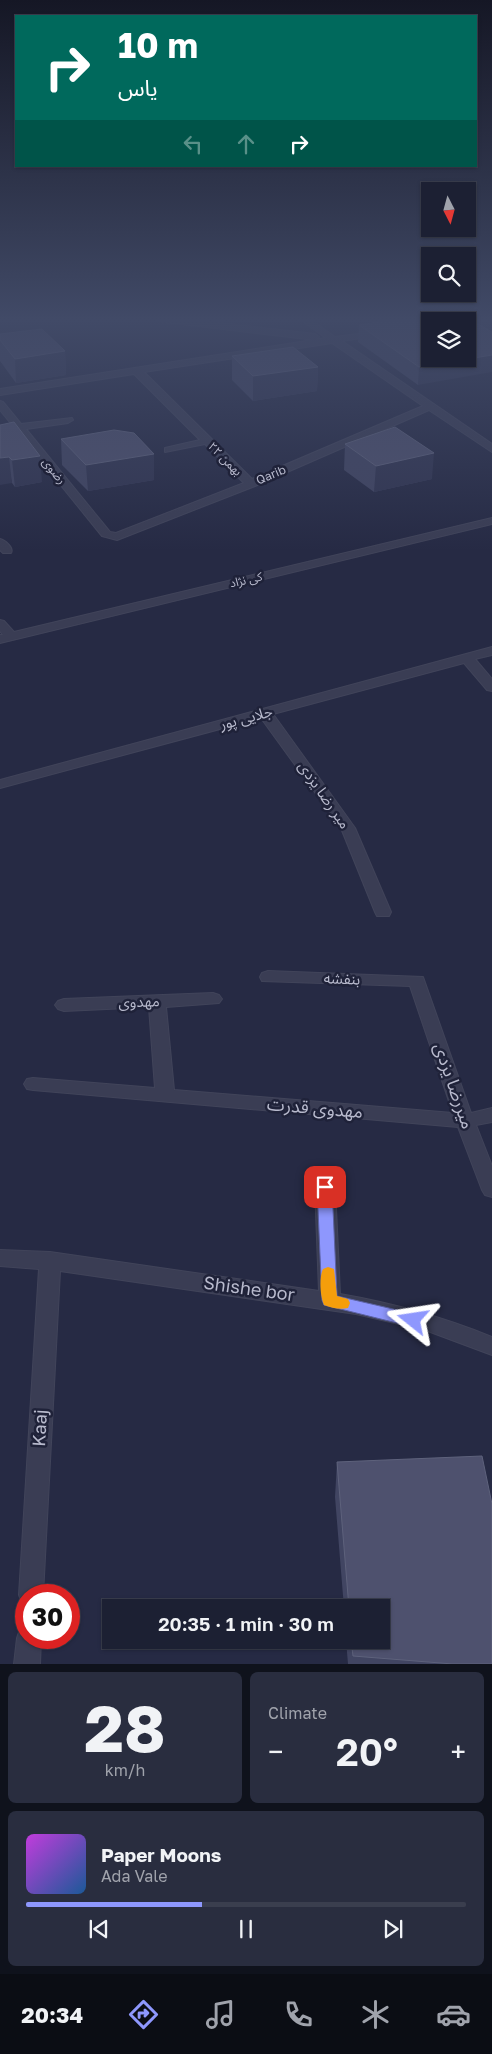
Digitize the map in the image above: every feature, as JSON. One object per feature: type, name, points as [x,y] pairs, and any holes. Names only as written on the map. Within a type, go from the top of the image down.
[{"type":"street","name":"۲۲ بهمن","points":[[162,396],[251,484]]},
{"type":"street","points":[[416,396],[492,449]]},
{"type":"street","name":"رضوی","points":[[0,404],[109,537]]},
{"type":"street","name":"Qarib","points":[[109,537],[117,537],[251,484],[431,406]]},
{"type":"street","points":[[18,427],[68,420]]},
{"type":"street","points":[[169,450],[207,441]]},
{"type":"street","name":"کی نژاد","points":[[5,638],[492,521]]},
{"type":"street","points":[[0,624],[5,638]]},
{"type":"street","name":"جلایی پور","points":[[0,784],[492,652]]},
{"type":"street","points":[[467,658],[492,687]]},
{"type":"street","name":"میر رضا یزدی","points":[[265,713],[348,828],[383,912]]},
{"type":"street","name":"بنفشه","points":[[268,977],[417,981]]},
{"type":"street","name":"میررضا یزدی","points":[[417,981],[465,1122],[492,1190]]},
{"type":"street","name":"مهدوی","points":[[64,1005],[213,1000]]},
{"type":"street","points":[[157,1002],[165,1095]]},
{"type":"street","name":"مهدوی قدرت","points":[[34,1084],[465,1122],[492,1115]]},
{"type":"street","points":[[325,1187],[330,1300]]},
{"type":"street","name":"Shishe bor","points":[[0,1258],[50,1260],[330,1300],[470,1336],[492,1346]]},
{"type":"street","name":"Kaaj","points":[[32,1584],[50,1260]]},
{"type":"street","points":[[27,1664],[28,1649]]},
{"type":"building","points":[[14,422],[40,456],[12,460],[9,457],[0,458],[0,425]]},
{"type":"building","points":[[395,427],[434,453],[376,466],[345,444]]},
{"type":"building","points":[[114,430],[134,433],[154,454],[86,465],[61,439]]},
{"type":"building","points":[[482,1456],[492,1504],[492,1664],[453,1664],[353,1656],[352,1649],[390,1649],[390,1599],[348,1599],[337,1462]]},
{"type":"slow traffic","points":[[328,1273],[330,1300],[342,1303]]},
{"type":"route","points":[[325,1187],[330,1300],[413,1320]]}]
